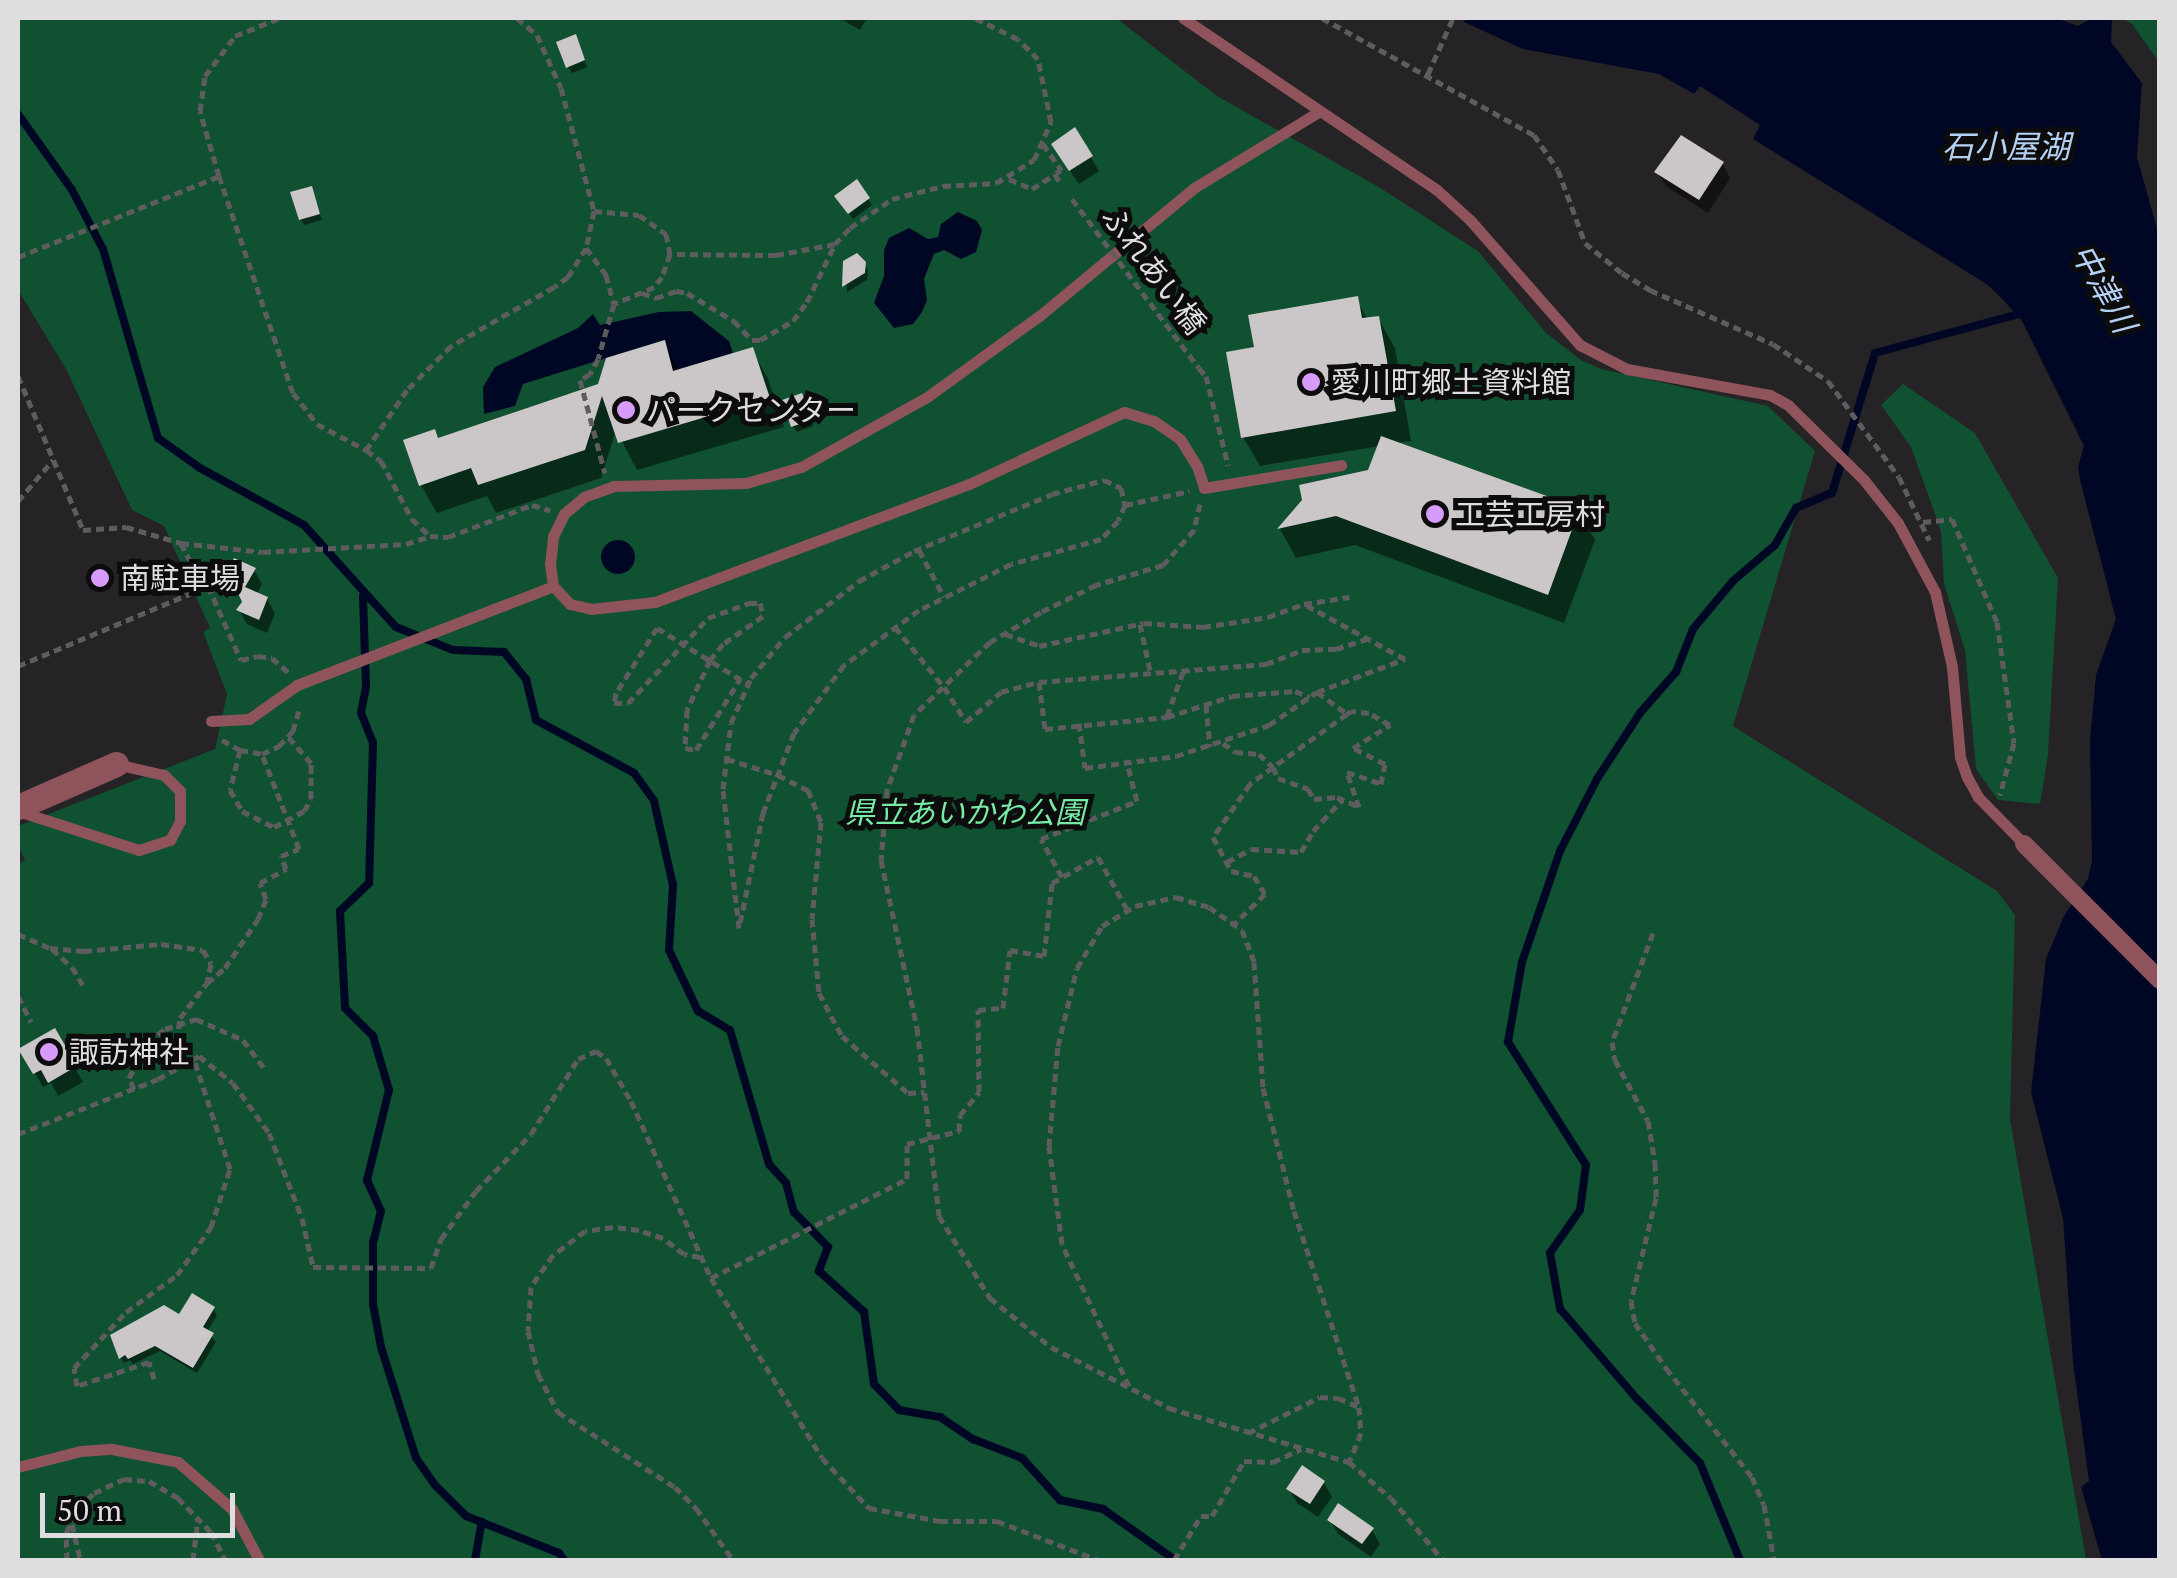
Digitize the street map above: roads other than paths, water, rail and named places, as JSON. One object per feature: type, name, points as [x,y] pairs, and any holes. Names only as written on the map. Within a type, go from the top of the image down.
[{"type":"street","points":[[18,808],[116,764]]},
{"type":"street","points":[[2024,844],[2160,980]]},
{"type":"lane","points":[[1183,18],[1459,210],[1560,326],[1600,358],[1627,369],[1754,389],[1788,405],[1877,496],[1914,549],[1935,592],[1952,667],[1960,757],[1971,785],[2024,844]]},
{"type":"lane","points":[[1320,111],[1194,188],[1039,316],[927,396],[801,467],[746,483],[614,486],[584,498],[564,514],[553,537],[553,586],[570,604],[591,609],[655,602],[968,484],[1124,412],[1154,421],[1180,439],[1197,466],[1204,488],[1342,465]]},
{"type":"lane","points":[[211,721],[248,719],[315,678],[553,586]]},
{"type":"lane","points":[[18,808],[139,850],[170,840],[180,821],[180,791],[164,775],[116,764]]},
{"type":"lane","points":[[18,1467],[81,1451],[112,1449],[178,1462],[232,1508],[260,1560]]},
{"type":"water","name":"石小屋湖","points":[[1466,18],[2056,18],[2078,26],[2092,18],[2112,18],[2111,42],[2142,83],[2137,157],[2160,239],[2159,1560],[2102,1560],[2081,1487],[2089,1481],[2073,1362],[2063,1218],[2031,1092],[2046,959],[2064,916],[2088,879],[2092,861],[2090,741],[2096,675],[2116,619],[2080,480],[2078,467],[2084,446],[2022,321],[1988,285],[1753,139],[1760,125],[1700,86],[1694,94],[1659,74],[1523,49],[1464,22]]},
{"type":"water","points":[[958,212],[977,221],[982,230],[976,252],[961,259],[944,250],[934,254],[924,279],[927,300],[922,312],[913,324],[894,328],[874,303],[884,276],[884,250],[889,238],[909,228],[928,239],[938,237],[941,224]]},
{"type":"water","points":[[691,311],[729,341],[733,353],[673,371],[664,340],[523,384],[515,406],[484,414],[483,387],[495,367],[578,328],[593,314],[600,325],[659,312]]},
{"type":"water","points":[[618,540],[630,545],[635,557],[630,569],[618,574],[606,569],[601,557],[606,545]]},
{"type":"waterway","points":[[18,114],[72,190],[103,249],[158,438],[200,468],[304,525],[396,627],[453,650],[504,652],[526,679],[536,720],[634,773],[654,801],[673,885],[669,950],[698,1011],[730,1030],[769,1164],[786,1183],[794,1212],[828,1247],[819,1271],[864,1312],[874,1384],[899,1410],[940,1417],[973,1439],[1022,1458],[1060,1500],[1103,1509],[1175,1560]]},
{"type":"waterway","points":[[1740,1560],[1700,1463],[1637,1399],[1560,1309],[1550,1253],[1580,1210],[1586,1165],[1508,1042],[1522,962],[1560,851],[1597,779],[1640,713],[1676,672],[1693,629],[1733,581],[1775,545],[1796,508],[1832,493],[1875,353],[2026,312]]},
{"type":"waterway","points":[[363,596],[366,687],[361,713],[373,743],[369,883],[340,911],[345,1008],[373,1036],[389,1090],[367,1180],[381,1211],[373,1242],[373,1304],[381,1347],[416,1458],[435,1485],[466,1516],[559,1553],[564,1560]]},
{"type":"waterway","points":[[475,1560],[482,1522]]},
{"type":"place","name":"愛川町郷土資料館","points":[[1311,382]]},
{"type":"place","name":"パークセンター","points":[[626,410]]},
{"type":"place","name":"工芸工房村","points":[[1435,514]]},
{"type":"place","name":"南駐車場","points":[[100,578]]},
{"type":"place","name":"諏訪神社","points":[[49,1052]]},
{"type":"water label","name":"中津川","points":[[2104,288]]},
{"type":"park label","name":"県立あいかわ公園","points":[[965,812]]}]
